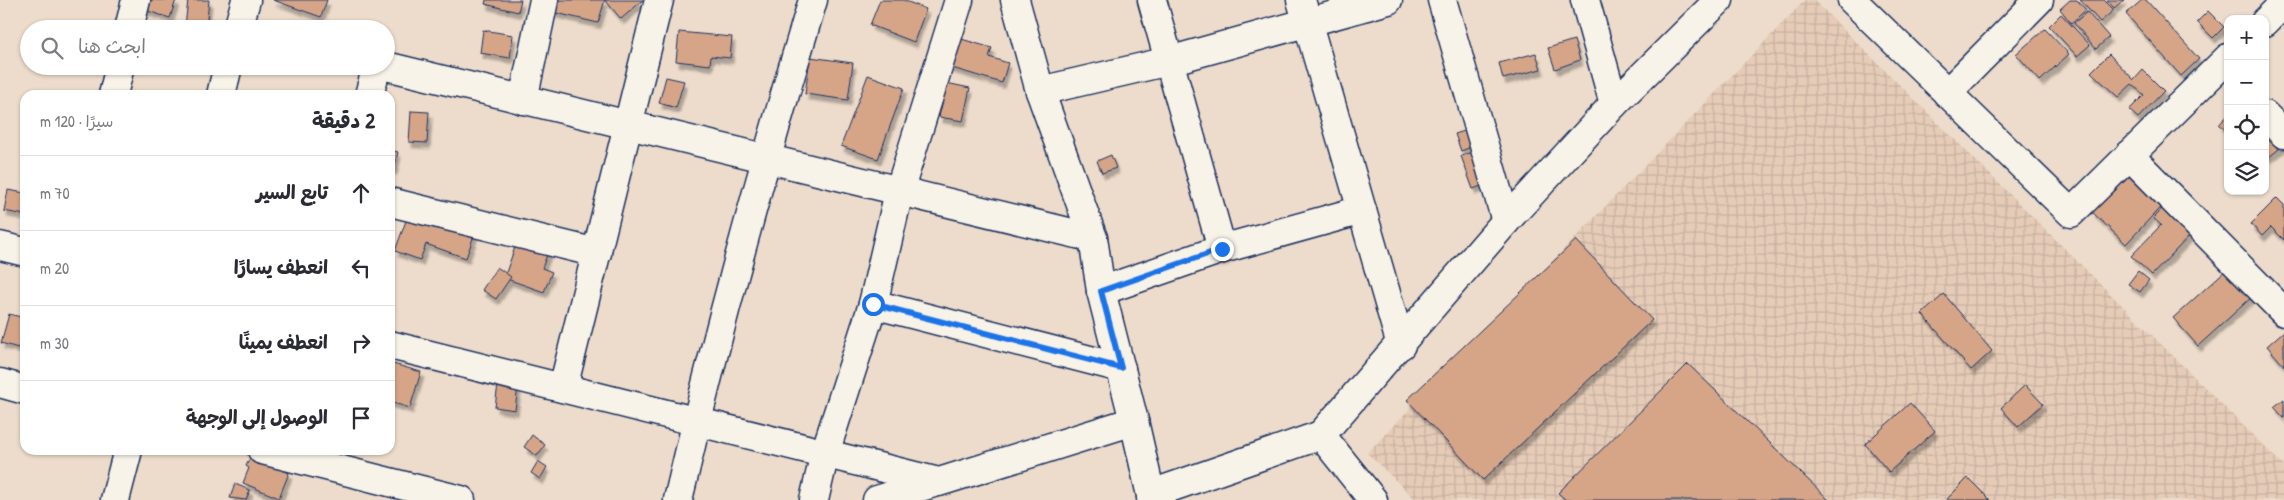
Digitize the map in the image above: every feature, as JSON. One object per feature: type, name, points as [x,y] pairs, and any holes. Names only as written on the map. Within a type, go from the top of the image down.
[{"type":"street","points":[[131,20],[136,0]]},
{"type":"street","points":[[240,20],[246,0]]},
{"type":"street","points":[[523,100],[544,0]]},
{"type":"street","points":[[563,388],[659,0]]},
{"type":"street","points":[[678,500],[696,422],[765,160],[813,0]]},
{"type":"street","points":[[814,500],[825,453],[873,304],[899,192],[959,0]]},
{"type":"street","points":[[1015,0],[1040,90],[1093,238],[1101,291],[1152,499],[1166,489],[1321,435],[1401,346],[1506,221],[1614,104],[1719,0]]},
{"type":"street","points":[[1152,0],[1222,249]]},
{"type":"street","points":[[1040,90],[1169,61],[1304,12],[1388,0]]},
{"type":"street","points":[[1442,0],[1506,221]]},
{"type":"street","points":[[1585,0],[1614,104]]},
{"type":"street","points":[[1852,0],[2070,213],[2129,155],[2224,68]]},
{"type":"street","points":[[1947,93],[2038,0]]},
{"type":"street","points":[[2269,18],[2284,3]]},
{"type":"street","points":[[1304,12],[1401,346]]},
{"type":"street","points":[[395,68],[765,160],[1093,238]]},
{"type":"street","points":[[114,90],[118,75]]},
{"type":"street","points":[[221,90],[226,75]]},
{"type":"street","points":[[370,90],[375,75]]},
{"type":"street","points":[[2269,119],[2284,134]]},
{"type":"street","points":[[2129,155],[2284,312]]},
{"type":"street","points":[[395,203],[597,253]]},
{"type":"street","points":[[1101,291],[1222,249],[1362,210]]},
{"type":"street","points":[[0,246],[20,251]]},
{"type":"street","points":[[873,304],[1121,368]]},
{"type":"street","points":[[395,345],[939,482]]},
{"type":"street","points":[[0,383],[20,389]]},
{"type":"street","points":[[877,500],[1134,421]]},
{"type":"street","points":[[1321,435],[1373,500]]},
{"type":"street","points":[[116,500],[127,455]]},
{"type":"street","points":[[282,455],[461,500]]},
{"type":"shaded area","points":[[1805,0],[1814,0],[2284,466],[2284,500],[1416,500],[1367,453]]},
{"type":"building","points":[[137,0],[176,0],[170,18],[135,7]]},
{"type":"building","points":[[188,0],[209,0],[207,20],[186,20]]},
{"type":"building","points":[[273,0],[327,0],[321,17]]},
{"type":"building","points":[[486,0],[521,0],[518,12],[485,4]]},
{"type":"building","points":[[555,0],[605,0],[598,23],[552,12]]},
{"type":"building","points":[[605,0],[643,0],[621,19]]},
{"type":"building","points":[[880,0],[903,0],[926,9],[914,42],[870,25]]},
{"type":"building","points":[[2070,0],[2077,0],[2086,10],[2071,23],[2060,9]]},
{"type":"building","points":[[2080,0],[2104,0],[2114,10],[2100,22]]},
{"type":"building","points":[[2107,0],[2124,0],[2114,8]]},
{"type":"building","points":[[2142,0],[2146,0],[2199,59],[2181,76],[2126,14]]},
{"type":"building","points":[[2208,11],[2224,27],[2213,38],[2197,22]]},
{"type":"building","points":[[2087,12],[2109,37],[2096,49],[2074,23]]},
{"type":"building","points":[[2061,14],[2090,45],[2077,56],[2049,26]]},
{"type":"building","points":[[2045,29],[2069,54],[2040,81],[2016,54]]},
{"type":"building","points":[[483,30],[513,35],[510,58],[480,53]]},
{"type":"building","points":[[679,32],[732,37],[730,58],[711,56],[710,65],[676,61]]},
{"type":"building","points":[[958,38],[992,48],[989,57],[1008,63],[1002,83],[949,67]]},
{"type":"building","points":[[1574,40],[1580,60],[1555,69],[1548,48]]},
{"type":"building","points":[[1536,53],[1541,69],[1503,79],[1499,63]]},
{"type":"building","points":[[2109,54],[2134,80],[2143,70],[2164,91],[2138,118],[2129,110],[2144,95],[2132,84],[2118,97],[2091,72]]},
{"type":"building","points":[[810,57],[853,63],[848,100],[805,94]]},
{"type":"building","points":[[868,75],[904,88],[878,159],[841,146]]},
{"type":"building","points":[[666,77],[684,81],[676,108],[659,103]]},
{"type":"building","points":[[946,83],[970,88],[963,121],[939,117]]},
{"type":"building","points":[[411,111],[429,112],[427,143],[409,142]]},
{"type":"building","points":[[2224,119],[2224,128],[2219,125]]},
{"type":"building","points":[[1474,128],[1479,144],[1461,151],[1455,134]]},
{"type":"building","points":[[2278,130],[2284,145],[2269,157],[2269,150],[2269,138]]},
{"type":"building","points":[[1487,147],[1498,180],[1473,189],[1461,156]]},
{"type":"building","points":[[395,151],[398,152],[395,165]]},
{"type":"building","points":[[1111,155],[1116,168],[1102,173],[1097,161]]},
{"type":"building","points":[[2135,166],[2169,198],[2126,244],[2092,212]]},
{"type":"building","points":[[8,190],[20,192],[20,214],[4,211]]},
{"type":"building","points":[[2277,198],[2284,205],[2284,240],[2271,227],[2262,236],[2251,224]]},
{"type":"building","points":[[2171,199],[2199,226],[2152,275],[2131,256],[2161,225],[2153,218]]},
{"type":"building","points":[[411,207],[476,230],[466,258],[426,244],[420,260],[395,251]]},
{"type":"building","points":[[519,236],[550,247],[542,268],[552,272],[544,292],[504,278]]},
{"type":"building","points":[[1576,240],[1652,320],[1483,480],[1407,400]]},
{"type":"building","points":[[497,267],[511,277],[496,299],[482,290]]},
{"type":"building","points":[[2228,268],[2253,296],[2198,346],[2173,318]]},
{"type":"building","points":[[2138,271],[2149,280],[2140,292],[2128,284]]},
{"type":"building","points":[[1944,294],[1992,351],[1971,370],[1922,314]]},
{"type":"building","points":[[9,314],[20,317],[20,349],[1,343]]},
{"type":"building","points":[[2284,331],[2284,366],[2267,346]]},
{"type":"building","points":[[395,364],[421,372],[410,408],[395,404]]},
{"type":"building","points":[[1688,364],[1829,500],[1566,500],[1558,493]]},
{"type":"building","points":[[500,369],[520,371],[515,410],[495,407]]},
{"type":"building","points":[[2025,385],[2043,404],[2018,427],[2001,408]]},
{"type":"building","points":[[2284,399],[2284,418],[2274,407]]},
{"type":"building","points":[[1910,403],[1935,431],[1889,472],[1865,444]]},
{"type":"building","points":[[532,435],[545,445],[537,456],[524,447]]},
{"type":"building","points":[[251,456],[289,473],[279,498],[243,483],[249,468],[246,466]]},
{"type":"building","points":[[538,461],[547,467],[540,479],[531,473]]},
{"type":"building","points":[[1968,478],[1990,500],[1946,500]]},
{"type":"building","points":[[235,484],[250,490],[246,500],[230,498]]},
{"type":"route","points":[[873,304],[1121,368],[1101,291],[1222,249]]}]
